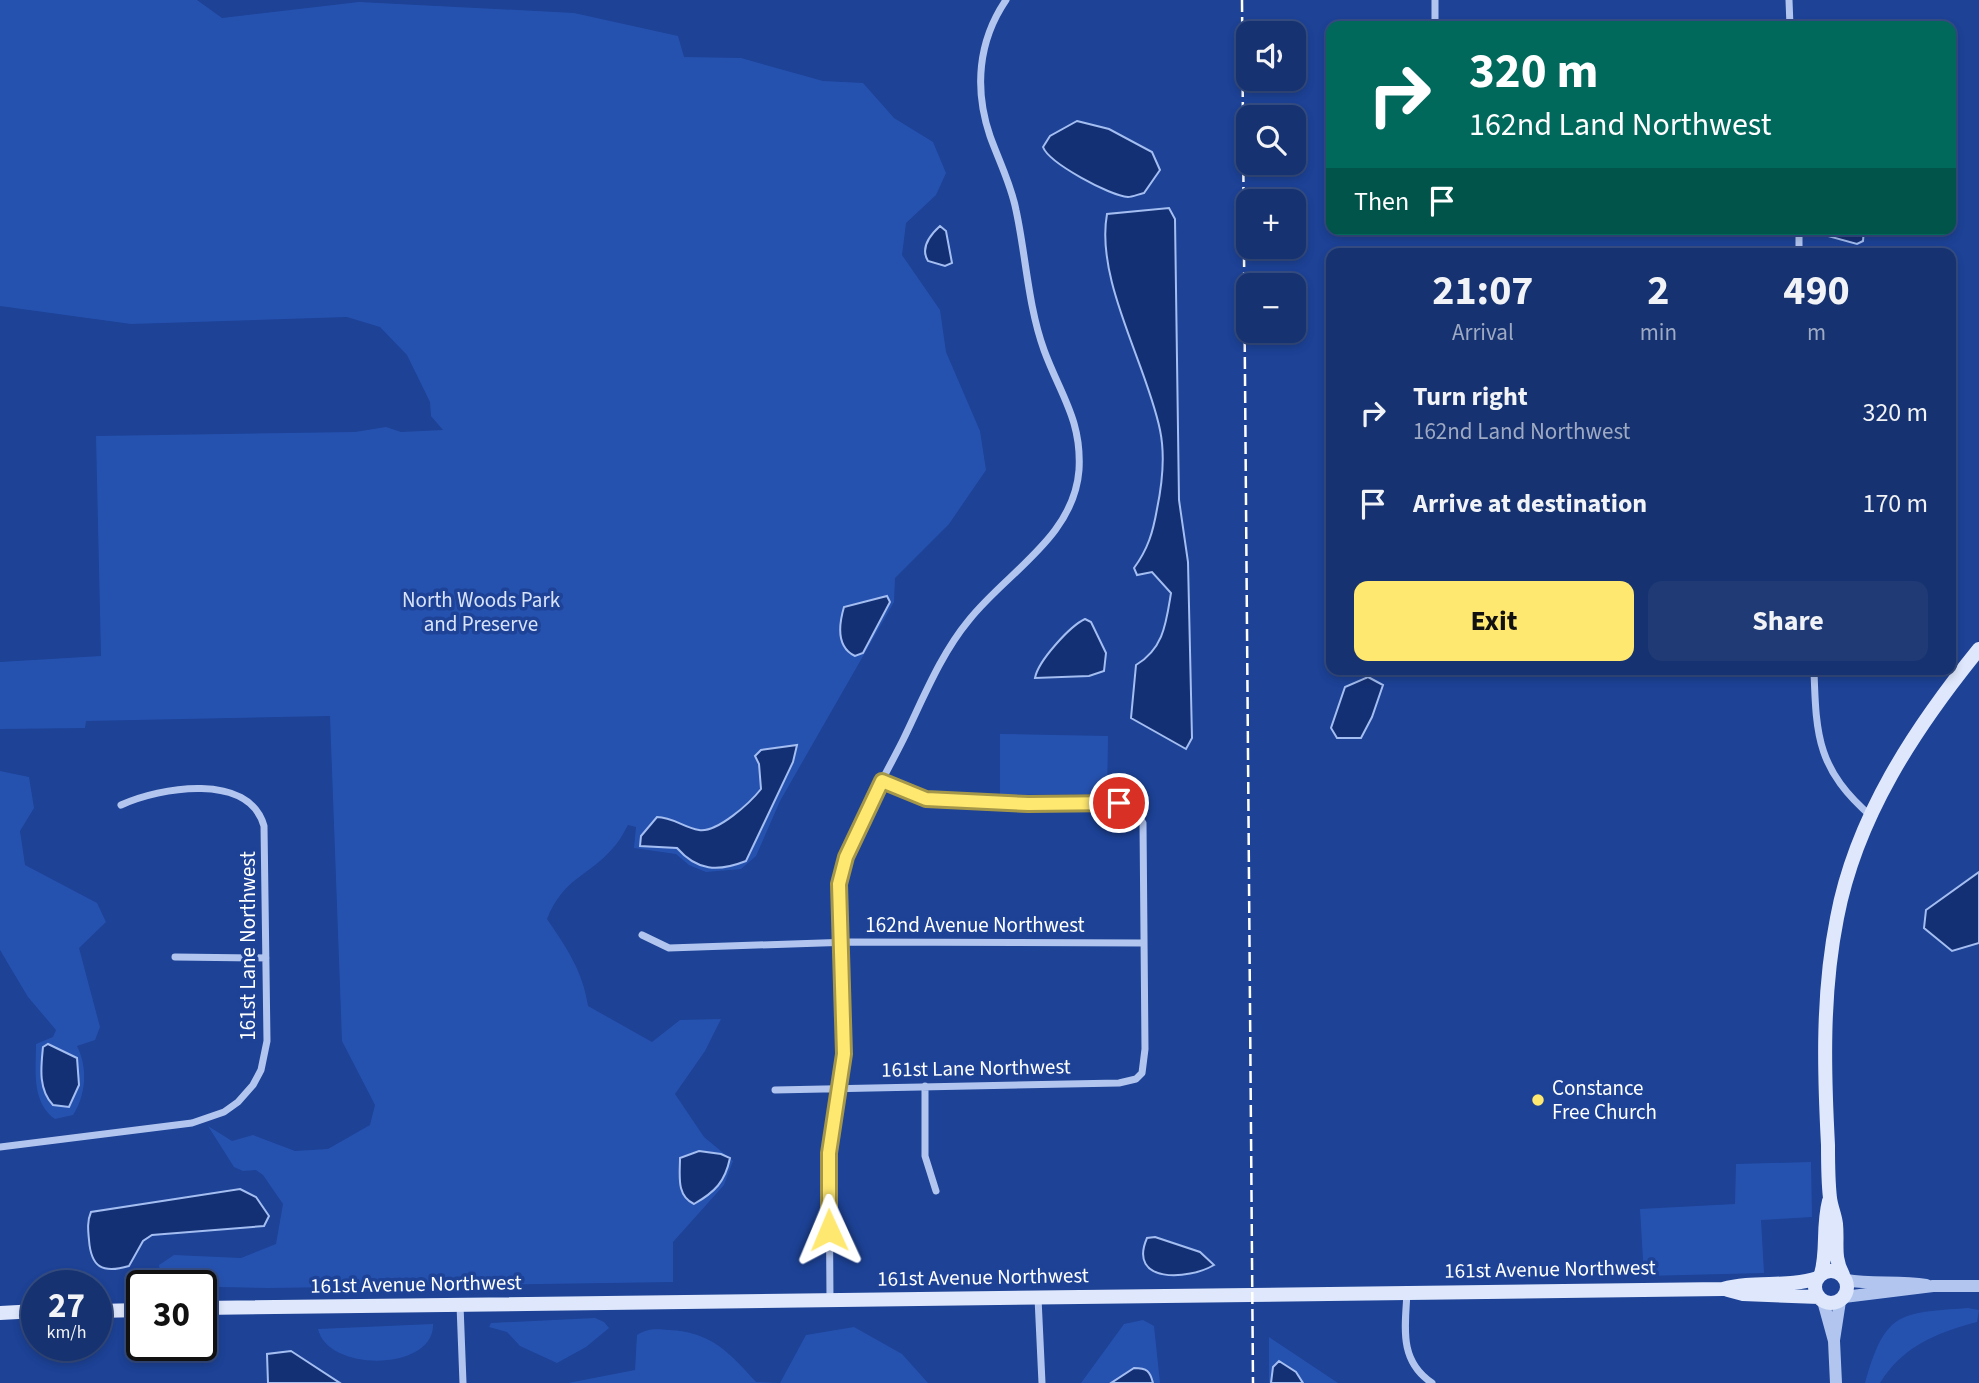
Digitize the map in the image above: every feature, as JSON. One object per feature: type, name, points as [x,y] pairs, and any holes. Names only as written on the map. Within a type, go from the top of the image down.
[{"type":"main road","points":[[1830,1199],[1823,1225],[1824,1262],[1815,1288],[1821,1299],[1842,1299],[1845,1277],[1836,1262],[1836,1223],[1830,1199],[1825,1039],[1829,967],[1837,916],[1851,865],[1887,782],[1915,734],[1979,649]]},
{"type":"main road","points":[[1819,1275],[1832,1270],[1845,1277]]},
{"type":"main road","name":"161st Avenue Northwest","points":[[1723,1289],[1739,1284],[1801,1283],[1819,1275]]},
{"type":"main road","name":"161st Avenue Northwest","points":[[217,1308],[1723,1289],[1743,1294],[1821,1299]]},
{"type":"main road","points":[[0,1313],[21,1312]]},
{"type":"street","points":[[831,1300],[829,1153],[844,1054],[839,884],[842,871],[882,781],[943,659],[968,621],[1056,530],[1070,503],[1079,473],[1079,441],[1072,409],[1044,350],[1014,199],[990,135],[982,102],[984,48],[989,28],[1006,0]]},
{"type":"street","points":[[1435,0],[1435,21]]},
{"type":"street","points":[[1789,0],[1790,21]]},
{"type":"street","points":[[1814,675],[1818,732],[1834,779],[1872,817]]},
{"type":"street","points":[[882,781],[926,799],[1028,804],[1119,803],[1135,810],[1143,823],[1143,943]]},
{"type":"street","name":"161st Lane Northwest","points":[[0,1147],[191,1123],[224,1112],[239,1102],[253,1085],[267,1048],[264,826],[254,805],[233,792],[195,790],[154,792],[121,805]]},
{"type":"street","name":"162nd Avenue Northwest","points":[[642,935],[670,948],[840,942],[1143,943]]},
{"type":"street","name":"161st Lane Northwest","points":[[775,1090],[1119,1083],[1136,1079],[1142,1073],[1145,1049],[1143,943]]},
{"type":"street","points":[[175,957],[266,958]]},
{"type":"street","points":[[925,1086],[926,1156],[936,1191]]},
{"type":"street","points":[[1845,1277],[1862,1283],[1902,1280],[1933,1286]]},
{"type":"street","points":[[1836,1383],[1834,1341],[1842,1299],[1933,1286],[1979,1286]]},
{"type":"street","points":[[1407,1292],[1406,1352],[1412,1365],[1432,1383]]},
{"type":"street","points":[[1038,1298],[1042,1383]]},
{"type":"street","points":[[1821,1299],[1834,1341]]},
{"type":"street","points":[[460,1305],[463,1383]]},
{"type":"green space","name":"North Woods Park and Preserve","points":[[0,0],[197,0],[222,18],[359,2],[574,13],[678,36],[684,57],[741,58],[823,81],[863,83],[894,118],[933,142],[946,173],[936,195],[906,223],[902,255],[940,310],[946,352],[980,431],[986,470],[949,524],[895,578],[894,602],[780,801],[756,856],[741,869],[706,872],[689,865],[676,854],[634,848],[636,827],[628,825],[617,843],[603,858],[561,894],[547,919],[578,971],[588,1006],[652,1042],[680,1020],[721,1019],[705,1051],[675,1094],[704,1137],[733,1161],[724,1185],[673,1242],[673,1282],[217,1287],[217,1270],[160,1270],[159,1265],[174,1255],[241,1258],[276,1244],[283,1204],[263,1175],[256,1170],[243,1171],[234,1167],[208,1126],[232,1141],[253,1135],[295,1151],[328,1149],[370,1125],[375,1105],[342,1041],[330,716],[86,721],[85,728],[0,729],[0,662],[101,656],[96,436],[355,432],[386,427],[401,432],[443,430],[431,416],[430,402],[407,355],[380,327],[347,317],[131,324],[0,306]]},
{"type":"green space","points":[[1000,734],[1108,736],[1107,794],[1000,795]]},
{"type":"green space","points":[[0,771],[29,777],[34,808],[20,831],[25,865],[97,903],[106,922],[79,948],[100,1027],[95,1040],[77,1046],[84,1072],[81,1099],[73,1115],[55,1119],[47,1112],[38,1095],[36,1044],[53,1037],[56,1030],[28,997],[0,950]]},
{"type":"green space","points":[[1811,1162],[1812,1217],[1761,1220],[1764,1273],[1644,1276],[1640,1209],[1735,1204],[1736,1164]]},
{"type":"green space","points":[[1968,1308],[1979,1310],[1977,1322],[1934,1336],[1899,1359],[1880,1383],[1865,1383],[1880,1342],[1888,1329],[1898,1321],[1925,1312]]},
{"type":"green space","points":[[595,1318],[609,1328],[586,1347],[557,1363],[520,1346],[507,1332],[489,1327],[491,1323]]},
{"type":"green space","points":[[1143,1320],[1154,1326],[1160,1383],[1081,1383],[1124,1324]]},
{"type":"green space","points":[[433,1324],[429,1340],[417,1351],[400,1358],[380,1361],[359,1359],[340,1353],[326,1343],[318,1329]]},
{"type":"green space","points":[[854,1327],[902,1354],[928,1383],[780,1383],[806,1335]]},
{"type":"green space","points":[[656,1329],[684,1332],[708,1339],[728,1353],[756,1382],[780,1383],[568,1383],[635,1370],[637,1335]]},
{"type":"green space","points":[[1269,1337],[1338,1383],[1269,1383]]},
{"type":"shaded area","points":[[1077,121],[1109,129],[1152,152],[1160,170],[1144,193],[1128,197],[1108,191],[1068,170],[1048,154],[1043,147],[1050,136]]},
{"type":"shaded area","points":[[1169,208],[1175,219],[1179,500],[1188,562],[1192,738],[1186,749],[1131,718],[1136,665],[1153,651],[1158,643],[1171,593],[1152,572],[1137,575],[1134,568],[1152,533],[1161,480],[1162,439],[1115,294],[1105,240],[1107,214]]},
{"type":"shaded area","points":[[940,226],[946,231],[952,263],[945,266],[928,261],[925,251],[930,238]]},
{"type":"shaded area","points":[[1824,235],[1864,235],[1863,241],[1857,244]]},
{"type":"shaded area","points":[[887,596],[890,602],[863,653],[855,656],[845,647],[840,634],[844,607]]},
{"type":"shaded area","points":[[1085,619],[1091,622],[1106,653],[1104,671],[1089,676],[1035,678],[1042,663],[1056,645]]},
{"type":"shaded area","points":[[1368,677],[1383,685],[1372,717],[1361,738],[1337,738],[1331,728],[1345,687]]},
{"type":"shaded area","points":[[797,745],[793,762],[746,861],[726,867],[708,867],[692,861],[677,848],[640,846],[641,836],[657,817],[699,830],[706,830],[724,822],[761,789],[759,764],[755,756],[761,750]]},
{"type":"shaded area","points":[[1979,872],[1979,943],[1952,951],[1924,928],[1926,910]]},
{"type":"shaded area","points":[[48,1044],[77,1058],[79,1085],[69,1107],[53,1105],[45,1092],[42,1062],[43,1047]]},
{"type":"shaded area","points":[[699,1151],[730,1158],[718,1186],[694,1204],[684,1196],[682,1190],[680,1158]]},
{"type":"shaded area","points":[[240,1189],[256,1197],[269,1216],[264,1226],[152,1235],[143,1241],[129,1266],[120,1268],[105,1268],[92,1257],[88,1229],[91,1212]]},
{"type":"shaded area","points":[[1155,1237],[1200,1252],[1214,1265],[1190,1274],[1164,1274],[1153,1271],[1146,1264],[1143,1253],[1147,1238]]},
{"type":"shaded area","points":[[291,1351],[340,1383],[268,1383],[267,1354]]},
{"type":"shaded area","points":[[1279,1361],[1296,1372],[1303,1383],[1271,1383],[1273,1367]]},
{"type":"shaded area","points":[[1134,1368],[1147,1371],[1153,1383],[1111,1383]]},
{"type":"railway","points":[[1242,0],[1253,1383]]},
{"type":"place","name":"Constance Free Church","points":[[1538,1100]]},
{"type":"route","points":[[829,1230],[829,1153],[844,1054],[839,884],[846,857],[882,781],[926,799],[1028,804],[1119,803]]}]
